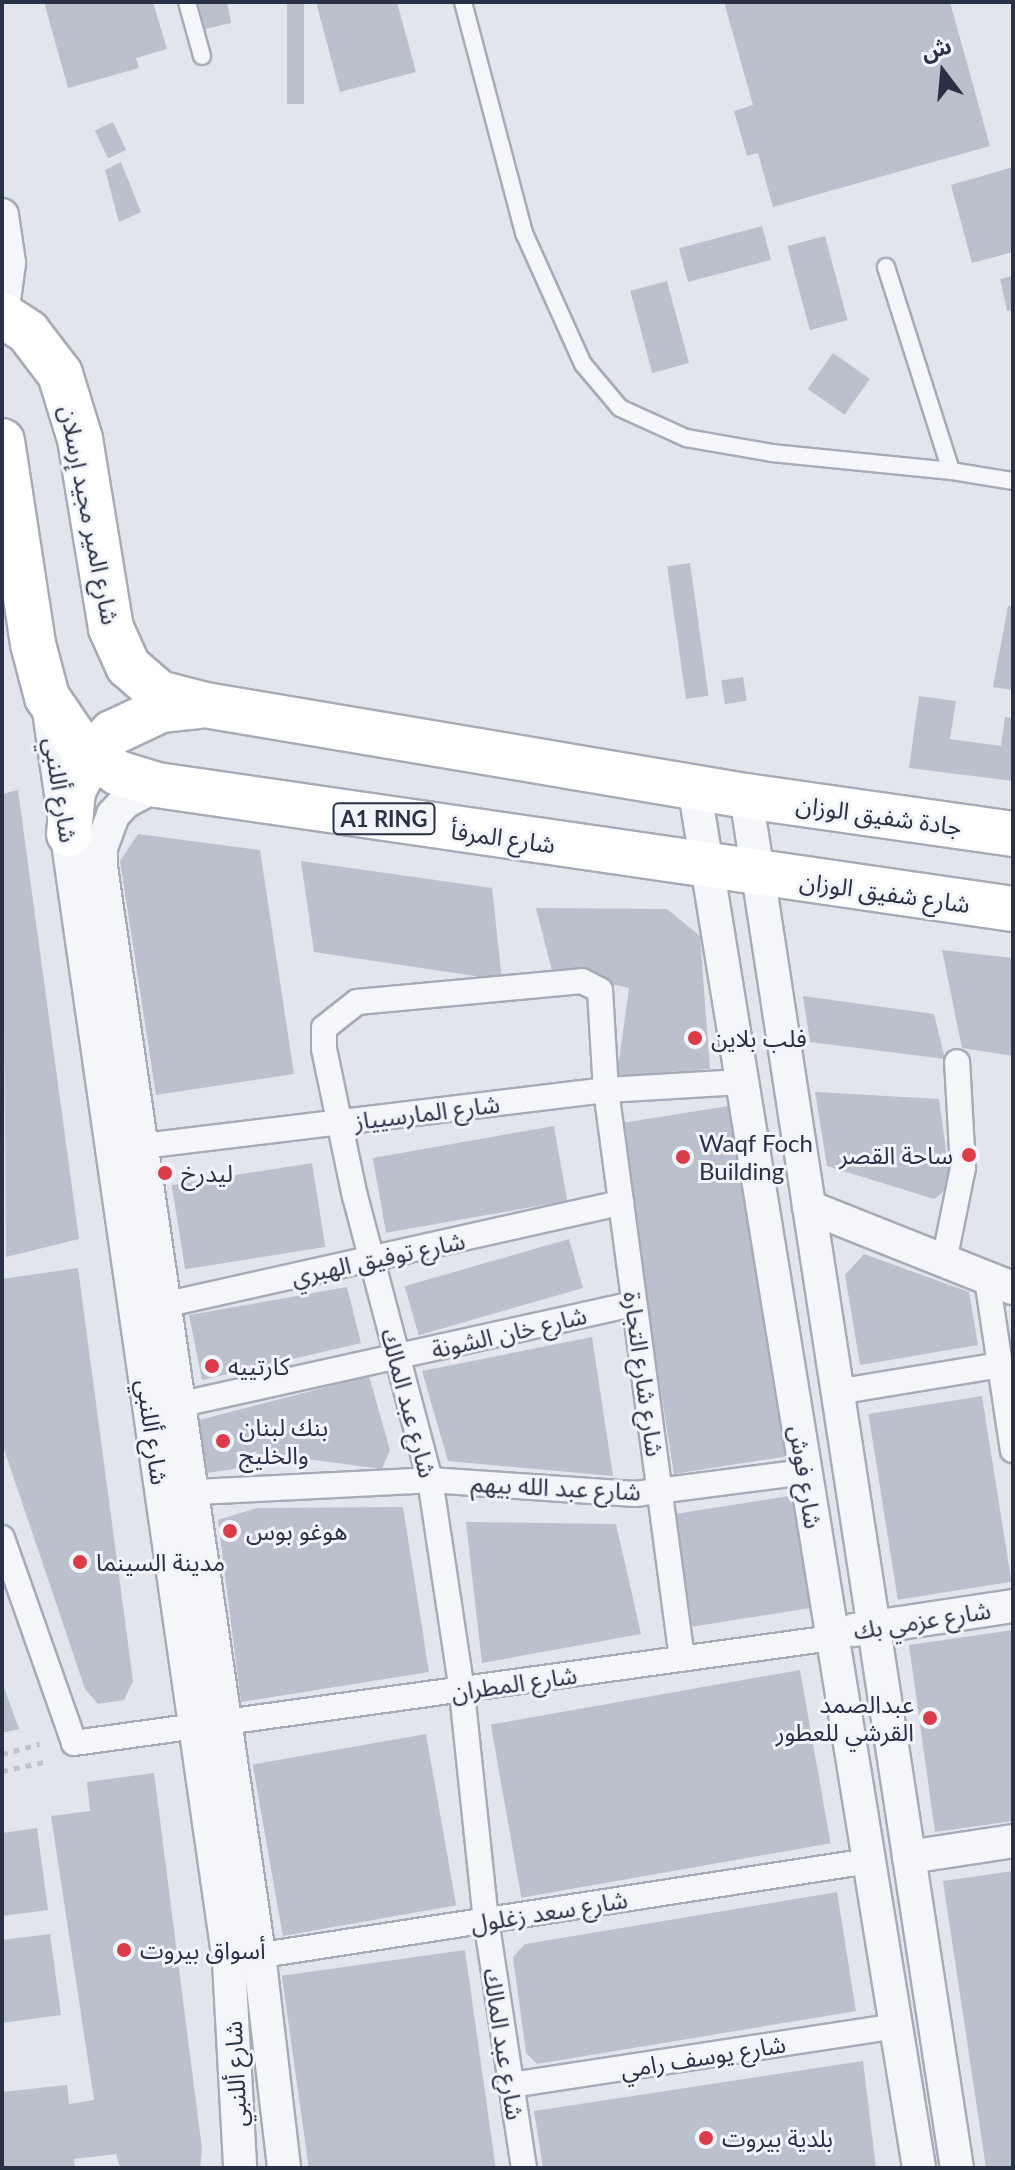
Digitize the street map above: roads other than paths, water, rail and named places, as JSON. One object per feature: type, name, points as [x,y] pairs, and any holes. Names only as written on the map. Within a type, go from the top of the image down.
[{"type":"highway","name":"شارع المير مجيد إرسلان","points":[[2,315],[45,350],[71,402],[116,645],[146,686],[205,705]]},
{"type":"highway","name":"A1 RING","points":[[2,441],[33,644],[47,697]]},
{"type":"highway","name":"شارع المرفأ","points":[[47,697],[70,735],[91,756],[118,773],[157,785],[758,875]]},
{"type":"highway","points":[[69,834],[73,791],[91,756],[112,733],[135,719],[205,705],[746,796]]},
{"type":"highway","name":"جادة شفيق الوزان","points":[[746,796],[1013,834]]},
{"type":"highway","name":"شارع شفيق الوزان","points":[[758,875],[1013,909]]},
{"type":"street","points":[[2,215],[9,263],[2,315]]},
{"type":"street","name":"شارع أللنبي","points":[[47,697],[127,1148],[244,1958],[284,2168]]},
{"type":"street","name":"شارع أللنبي","points":[[127,1148],[101,848],[113,815],[125,802],[157,785]]},
{"type":"street","name":"شارع فوش","points":[[694,786],[919,2168]]},
{"type":"street","name":"شارع فوش","points":[[746,796],[957,2168]]},
{"type":"street","name":"شارع عبد المالك","points":[[524,2168],[486,1921],[462,1691],[430,1480],[372,1260],[324,1028],[357,1002],[582,981],[600,990],[606,1090]]},
{"type":"street","points":[[944,1261],[963,1168],[957,1062]]},
{"type":"street","name":"شارع المارسيياز","points":[[127,1148],[606,1090],[742,1082]]},
{"type":"street","name":"شارع شارع التجارة","points":[[606,1090],[682,1659]]},
{"type":"street","name":"شارع توفيق الهبري","points":[[150,1308],[621,1203]]},
{"type":"street","points":[[809,1207],[1000,1283],[1000,1365],[1013,1450]]},
{"type":"street","name":"شارع خان الشونة","points":[[164,1408],[634,1304]]},
{"type":"street","points":[[794,1400],[1000,1365]]},
{"type":"street","name":"شارع عبد الله بيهم","points":[[177,1493],[430,1480],[659,1491],[805,1472]]},
{"type":"street","name":"شارع المطران","points":[[2,1538],[74,1743],[462,1691],[832,1636]]},
{"type":"street","name":"شارع عزمي بك","points":[[832,1636],[1013,1606]]},
{"type":"street","points":[[909,1857],[1013,1841]]},
{"type":"street","name":"شارع سعد زغلول","points":[[244,1958],[869,1861]]},
{"type":"street","name":"شارع أللنبي","points":[[240,2168],[244,1958]]},
{"type":"street","name":"شارع يوسف رامي","points":[[511,2085],[896,2026]]},
{"type":"lane","points":[[187,2],[202,56]]},
{"type":"lane","points":[[463,2],[524,233],[583,364],[620,408],[686,438],[772,453],[951,471],[1013,481]]},
{"type":"lane","points":[[886,267],[951,471]]},
{"type":"place","name":"فلب بلاين","points":[[695,1038]]},
{"type":"place","name":"ساحة القصر","points":[[969,1155]]},
{"type":"place","name":"Waqf Foch Building","points":[[683,1157]]},
{"type":"place","name":"ليدرخ","points":[[165,1173]]},
{"type":"place","name":"كارتييه","points":[[212,1366]]},
{"type":"place","name":"بنك لبنان والخليج","points":[[223,1441]]},
{"type":"place","name":"هوغو بوس","points":[[230,1531]]},
{"type":"place","name":"مدينة السينما","points":[[80,1562]]},
{"type":"place","name":"عبدالصمد القرشي للعطور","points":[[930,1718]]},
{"type":"place","name":"أسواق بيروت","points":[[124,1950]]},
{"type":"place","name":"بلدية بيروت","points":[[706,2138]]}]
